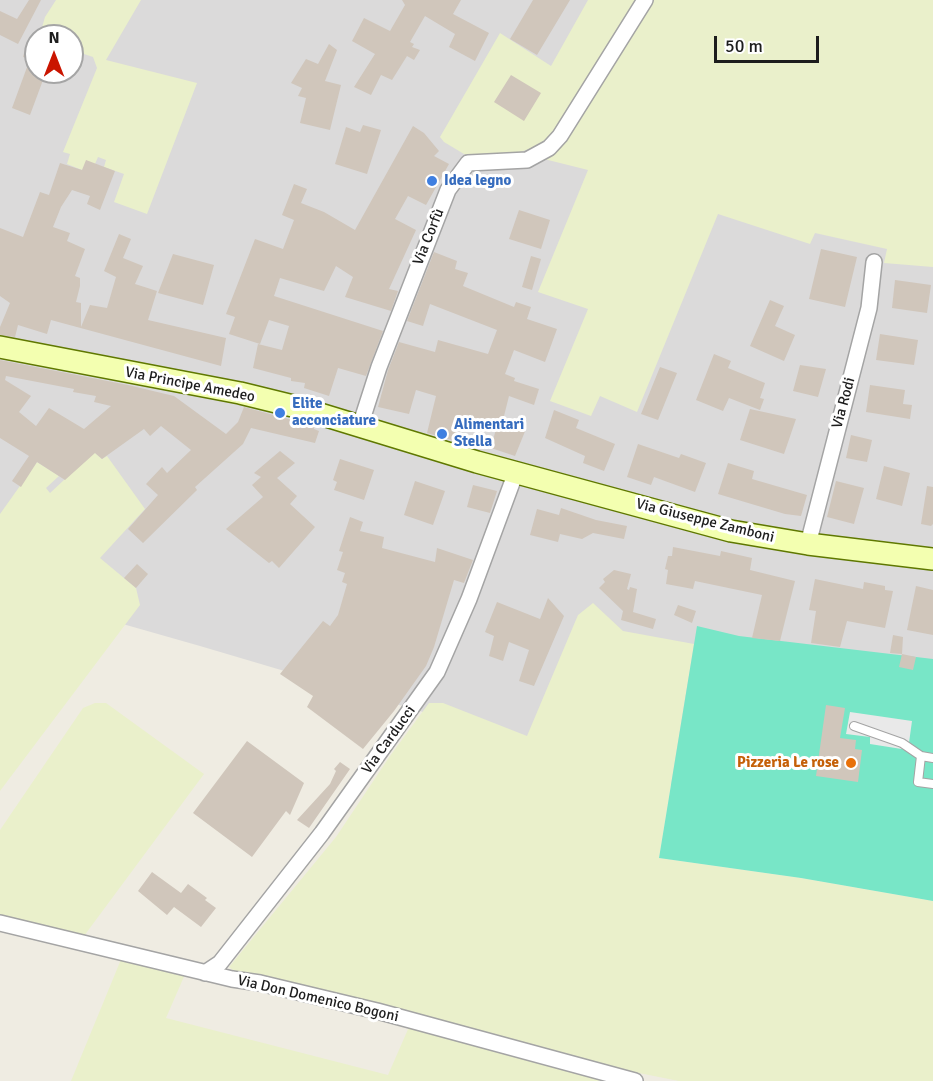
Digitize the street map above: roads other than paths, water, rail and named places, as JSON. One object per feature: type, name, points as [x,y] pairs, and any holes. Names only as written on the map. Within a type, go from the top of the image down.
[{"type":"street","name":"Via Corfù","points":[[360,426],[379,367],[448,190],[468,162],[527,160],[549,148],[560,136],[645,0]]},
{"type":"street","name":"Via Rodi","points":[[808,544],[869,308],[874,262]]},
{"type":"street","name":"Via Principe Amedeo","points":[[0,347],[240,393],[297,407],[516,472]]},
{"type":"street","name":"Via Giuseppe Zamboni","points":[[516,472],[731,531],[808,544],[933,559]]},
{"type":"street","name":"Via Carducci","points":[[205,973],[220,963],[322,833],[437,672],[470,599],[516,472]]},
{"type":"street","name":"Via Don Domenico Bogoni","points":[[0,923],[205,973],[260,983],[377,1011],[635,1081]]},
{"type":"lane","points":[[854,726],[902,743],[921,756],[933,758]]},
{"type":"lane","points":[[921,756],[918,782],[933,784]]},
{"type":"place","name":"Idea legno","points":[[432,181]]},
{"type":"place","name":"Elite acconciature","points":[[280,413]]},
{"type":"place","name":"Alimentari Stella","points":[[442,434]]},
{"type":"place","name":"Pizzeria Le rose","points":[[851,763]]}]
